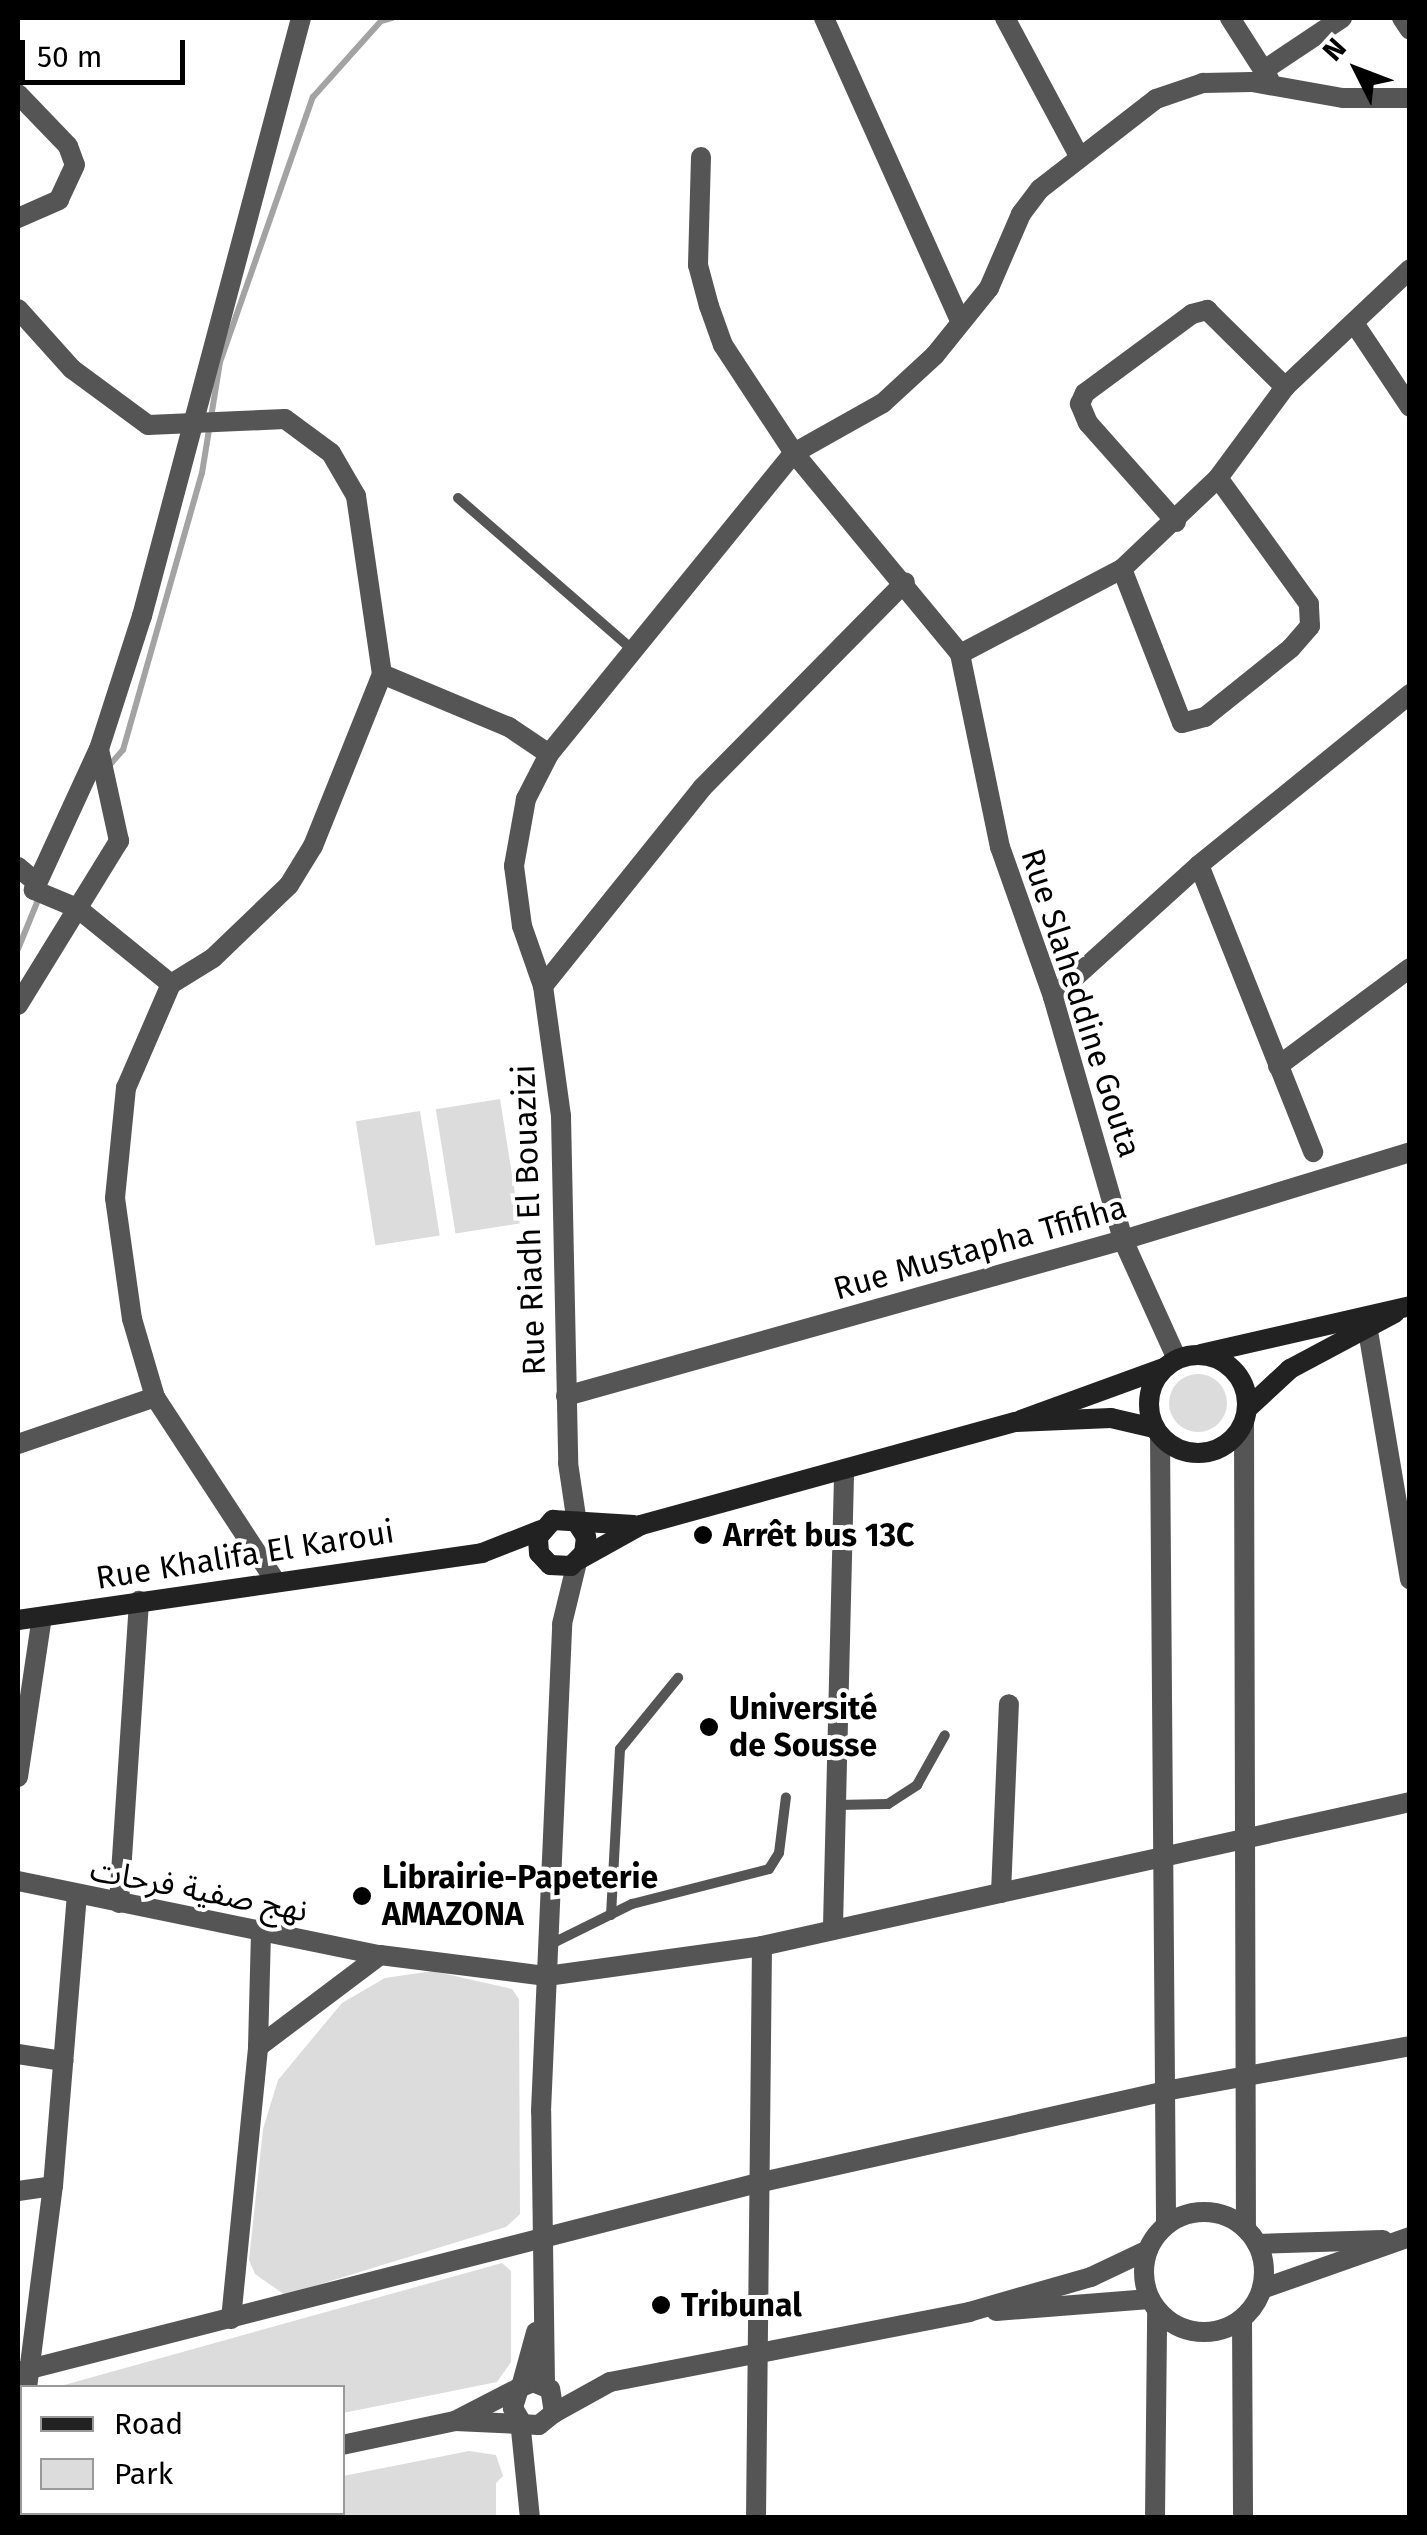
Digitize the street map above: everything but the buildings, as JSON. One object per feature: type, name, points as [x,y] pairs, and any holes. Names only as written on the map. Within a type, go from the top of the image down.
[{"type":"main road","points":[[1016,1422],[1111,1418],[1157,1432],[1188,1453],[1205,1453],[1222,1448],[1245,1416],[1290,1369],[1405,1308]]},
{"type":"main road","points":[[641,1524],[543,1526],[539,1553],[550,1565],[578,1561],[641,1524],[1016,1422],[1046,1406],[1199,1355],[1405,1308]]},
{"type":"main road","points":[[1199,1355],[1229,1366],[1246,1393],[1245,1416]]},
{"type":"main road","points":[[1157,1432],[1149,1396],[1171,1364]]},
{"type":"main road","points":[[577,1523],[586,1544],[578,1561]]},
{"type":"main road","name":"Rue Khalifa El Karoui","points":[[18,1620],[274,1579],[482,1553],[543,1526]]},
{"type":"main road","name":"Rue Khalifa El Karoui","points":[[482,1553],[550,1565]]},
{"type":"street","points":[[30,889],[99,749],[198,424],[233,256],[301,18]]},
{"type":"street","points":[[824,18],[960,320]]},
{"type":"street","points":[[1005,18],[1079,156]]},
{"type":"street","points":[[1230,18],[1268,78]]},
{"type":"street","points":[[1268,78],[1342,18]]},
{"type":"street","points":[[1402,18],[1410,30]]},
{"type":"street","points":[[794,453],[883,403],[935,355],[989,288],[1021,214],[1079,156],[1180,87],[1268,78],[1371,101],[1410,98]]},
{"type":"street","points":[[18,94],[68,146],[75,165],[59,200],[18,218]]},
{"type":"street","points":[[702,157],[698,265],[723,344],[794,453],[905,582],[960,654],[1122,569],[1176,522],[1218,478],[1285,387],[1410,269]]},
{"type":"street","points":[[18,309],[72,369],[126,413],[167,429],[285,419],[347,473],[382,674],[313,846],[290,884],[213,958],[172,984],[126,1088],[115,1198],[132,1319],[155,1397],[274,1579]]},
{"type":"street","points":[[1176,522],[1088,423],[1080,404],[1085,393],[1192,314],[1207,310],[1285,387]]},
{"type":"street","points":[[1354,323],[1410,407]]},
{"type":"street","name":"Rue Riadh El Bouazizi","points":[[577,1523],[568,1463],[560,1116],[543,986],[522,926],[514,866],[526,800],[549,754],[794,453]]},
{"type":"street","points":[[1122,569],[1182,723],[1205,716],[1291,648],[1310,626],[1309,604],[1218,478]]},
{"type":"street","points":[[543,986],[702,788],[905,582]]},
{"type":"street","name":"Rue Slaheddine Gouta","points":[[960,654],[1000,847],[1053,998],[1123,1240],[1171,1364]]},
{"type":"street","points":[[382,674],[509,727],[549,754]]},
{"type":"street","points":[[1053,998],[1199,864],[1410,694]]},
{"type":"street","points":[[18,1005],[119,841],[99,749]]},
{"type":"street","points":[[1199,864],[1313,1152]]},
{"type":"street","points":[[18,867],[30,889],[78,908],[172,984]]},
{"type":"street","points":[[1278,1066],[1410,968]]},
{"type":"street","name":"Rue Mustapha Tfifiha","points":[[566,1396],[1123,1240],[1410,1152]]},
{"type":"street","points":[[1368,1330],[1410,1578]]},
{"type":"street","points":[[18,1444],[155,1397]]},
{"type":"street","points":[[1245,1416],[1250,1841],[1247,2076],[1252,2236],[1262,2290]]},
{"type":"street","points":[[1157,1432],[1168,1859],[1166,2225]]},
{"type":"street","name":"Rue Riadh El Bouazizi","points":[[543,1526],[568,1463]]},
{"type":"street","points":[[832,1926],[844,1469]]},
{"type":"street","points":[[530,2474],[556,2400],[545,2385],[540,2239],[562,1624],[578,1561]]},
{"type":"street","points":[[550,1565],[562,1624]]},
{"type":"street","points":[[119,1902],[139,1601]]},
{"type":"street","points":[[18,1777],[42,1617]]},
{"type":"street","points":[[1001,1894],[1009,1704]]},
{"type":"street","name":"نهج صفية فرحات","points":[[18,1882],[77,1897],[380,1955],[548,1976],[762,1946],[832,1926],[1168,1859],[1410,1802]]},
{"type":"street","points":[[77,1897],[53,2186],[24,2376],[758,2183],[1165,2092],[1410,2046]]},
{"type":"street","points":[[231,2319],[258,2048],[261,1932]]},
{"type":"street","points":[[756,2518],[762,1946]]},
{"type":"street","points":[[258,2048],[380,1955]]},
{"type":"street","points":[[18,2054],[63,2061]]},
{"type":"street","points":[[18,2191],[53,2186]]},
{"type":"street","points":[[1155,2518],[1154,2305],[1144,2275],[1148,2250],[1166,2225],[1201,2212],[1225,2216],[1252,2236],[1402,2239]]},
{"type":"street","points":[[969,2312],[1154,2305],[1198,2333],[1242,2318],[1262,2290],[1402,2239]]},
{"type":"street","points":[[455,2421],[520,2388],[610,2382],[969,2312],[1092,2278],[1148,2250]]},
{"type":"street","points":[[530,2518],[530,2474],[520,2420],[513,2408],[541,2311]]},
{"type":"street","points":[[1242,2318],[1244,2518]]},
{"type":"street","points":[[345,2444],[455,2421],[520,2420],[539,2425],[610,2382]]},
{"type":"lane","points":[[458,498],[632,649]]},
{"type":"lane","points":[[611,1915],[620,1749],[678,1678]]},
{"type":"lane","points":[[836,1805],[888,1804],[917,1785],[946,1735]]},
{"type":"lane","points":[[549,1945],[611,1915],[769,1869],[779,1854],[786,1797]]},
{"type":"green space","points":[[500,1099],[520,1223],[456,1234],[436,1109]]},
{"type":"green space","points":[[420,1111],[440,1235],[376,1246],[356,1121]]},
{"type":"green space","points":[[1198,1374],[1219,1382],[1227,1403],[1219,1424],[1198,1432],[1177,1424],[1169,1403],[1177,1382]]},
{"type":"green space","points":[[433,1971],[512,1989],[519,1999],[520,2214],[506,2227],[285,2295],[255,2274],[249,2260],[263,2129],[278,2080],[342,2003],[385,1978]]},
{"type":"green space","points":[[502,2263],[511,2271],[511,2362],[497,2382],[345,2413],[345,2385],[64,2385]]},
{"type":"green space","points":[[469,2451],[496,2455],[503,2476],[496,2483],[496,2517],[133,2517],[345,2515],[345,2476]]},
{"type":"waterway","points":[[108,767],[123,750],[202,473],[220,362],[313,97],[381,21],[392,18]]},
{"type":"waterway","points":[[18,949],[40,895]]},
{"type":"place","name":"Arrêt bus 13C","points":[[703,1535]]},
{"type":"place","name":"Université de Sousse","points":[[709,1727]]},
{"type":"place","name":"Librairie-Papeterie AMAZONA","points":[[362,1896]]},
{"type":"place","name":"Tribunal","points":[[661,2305]]}]
